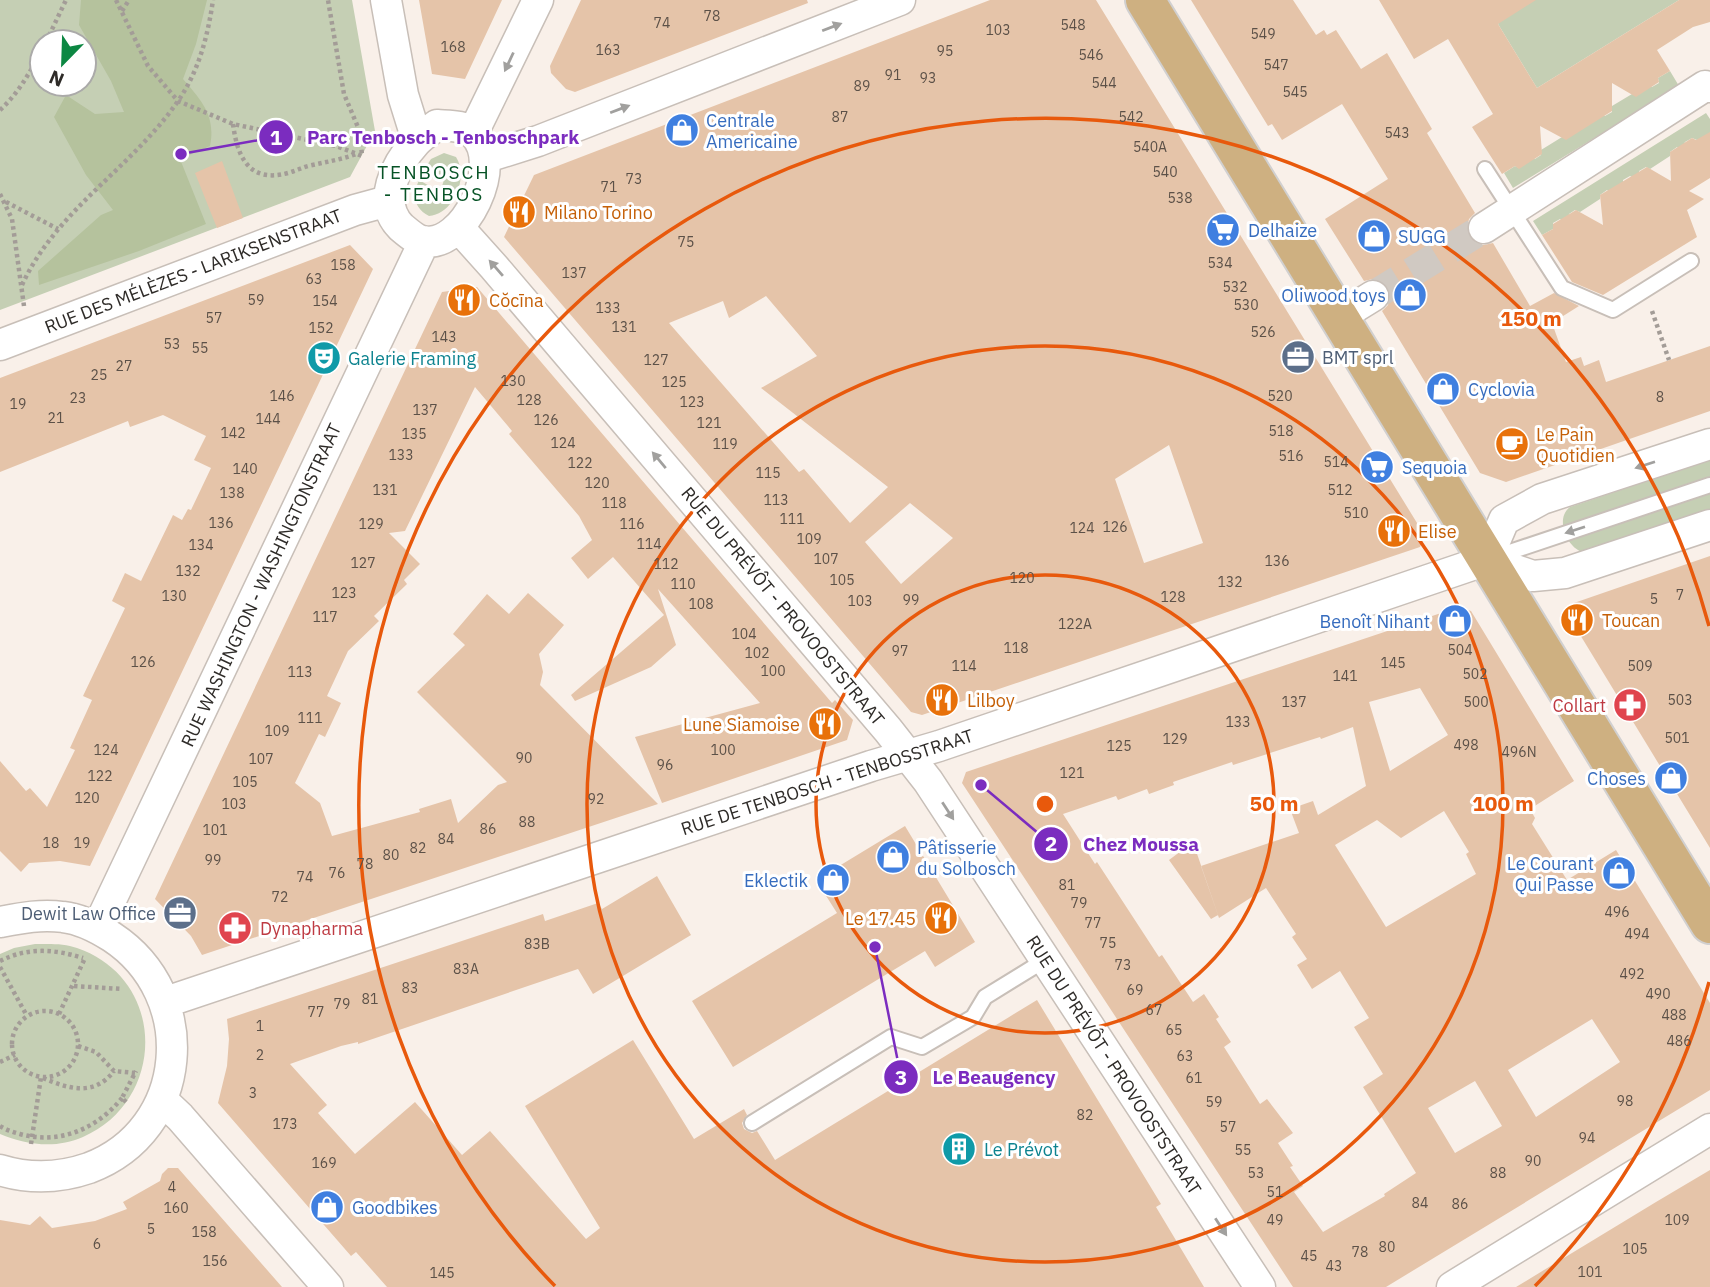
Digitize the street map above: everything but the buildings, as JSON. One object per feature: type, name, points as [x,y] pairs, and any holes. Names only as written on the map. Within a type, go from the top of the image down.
[{"type":"main road","points":[[1144,0],[1710,924]]},
{"type":"street","points":[[386,0],[403,96],[417,140]]},
{"type":"street","points":[[538,0],[480,145],[484,182],[472,209],[459,228],[443,239],[424,242],[407,233],[394,220],[388,201],[401,161],[417,140],[437,125],[456,126],[480,145],[551,136],[900,0]]},
{"type":"street","points":[[1484,228],[1705,86],[1710,87]]},
{"type":"street","name":"RUE DES MÉLÈZES - LARIKSENSTRAAT","points":[[14,340],[355,210],[388,201]]},
{"type":"street","name":"RUE DU PRÉVÔT - PROVOOSTSTRAAT","points":[[459,228],[929,780],[1260,1287]]},
{"type":"street","name":"RUE WASHINGTON - WASHINGTONSTRAAT","points":[[98,928],[424,242]]},
{"type":"street","points":[[1339,317],[1373,296]]},
{"type":"street","points":[[1710,444],[1542,499],[1504,520],[1487,560],[1533,576],[1565,573],[1710,525]]},
{"type":"street","name":"RUE DE TENBOSCH - TENBOSSTRAAT","points":[[166,1002],[1487,560]]},
{"type":"street","points":[[0,922],[32,915],[65,917],[98,928],[128,947],[151,974],[166,1002],[173,1035],[171,1068],[162,1100],[146,1125],[126,1147],[101,1163],[74,1173],[44,1177],[0,1170]]},
{"type":"street","points":[[162,1100],[180,1117],[328,1287]]},
{"type":"street","points":[[1452,1287],[1710,1129]]},
{"type":"lane","points":[[1485,169],[1562,288],[1614,310],[1691,261]]},
{"type":"lane","points":[[1487,560],[1710,485]]},
{"type":"lane","points":[[752,1123],[891,1037],[922,1047],[973,1017],[985,997],[1045,960]]},
{"type":"path","points":[[52,28],[65,0]]},
{"type":"path","points":[[116,0],[148,66],[178,101],[233,124],[336,146],[362,156],[360,132],[344,94],[327,0]]},
{"type":"path","points":[[121,12],[129,0]]},
{"type":"path","points":[[14,340],[22,285],[33,261],[79,205],[134,152],[178,101],[196,68],[210,24],[214,0]]},
{"type":"path","points":[[0,110],[28,75]]},
{"type":"path","points":[[233,124],[236,148],[242,160],[257,172],[270,176],[335,162],[357,154]]},
{"type":"path","points":[[0,194],[12,219],[22,285]]},
{"type":"path","points":[[5,202],[58,229]]},
{"type":"path","points":[[1645,290],[1669,360]]},
{"type":"path","points":[[27,1016],[0,964],[13,955],[37,950],[61,951],[92,962]]},
{"type":"path","points":[[59,1014],[85,958]]},
{"type":"path","points":[[74,985],[122,989],[128,999]]},
{"type":"path","points":[[41,1077],[56,1075],[69,1067],[77,1054],[78,1046],[76,1031],[72,1025],[59,1014],[43,1010],[27,1016],[15,1029],[15,1055],[23,1068],[41,1077],[62,1086],[85,1089],[107,1081],[114,1071]]},
{"type":"path","points":[[78,1046],[96,1052],[114,1071],[135,1073]]},
{"type":"path","points":[[0,1062],[15,1055]]},
{"type":"path","points":[[0,1126],[33,1137],[55,1138],[96,1124],[113,1110],[122,1098],[135,1073],[137,1062]]},
{"type":"path","points":[[31,1144],[41,1077]]},
{"type":"path","points":[[122,1098],[127,1103]]},
{"type":"green space","points":[[0,0],[352,0],[375,131],[350,177],[0,310]]},
{"type":"green space","points":[[81,0],[207,0],[196,44],[183,79],[209,117],[210,146],[180,159],[206,224],[139,251],[39,285],[38,271],[101,215],[113,210],[86,175],[54,117],[64,98],[71,98],[95,114],[124,112],[98,58],[98,28],[81,28]]},
{"type":"green space","points":[[1509,0],[1679,0],[1537,88],[1498,24]]},
{"type":"green space","points":[[1670,71],[1679,86],[1513,188],[1504,173],[1515,166],[1519,168],[1530,157],[1535,159],[1541,155],[1541,150],[1601,113],[1605,116],[1612,112],[1612,106],[1647,85],[1652,87],[1659,83],[1658,78]]},
{"type":"green space","points":[[1706,113],[1710,119],[1710,138],[1692,138],[1685,142],[1681,150],[1677,147],[1670,152],[1670,156],[1650,169],[1646,167],[1639,171],[1639,176],[1630,176],[1623,180],[1623,185],[1611,193],[1607,190],[1600,195],[1600,199],[1580,212],[1575,210],[1564,222],[1560,219],[1553,223],[1553,229],[1542,235],[1533,221]]},
{"type":"green space","points":[[444,153],[456,157],[460,165],[460,184],[446,209],[429,216],[417,205],[416,191],[419,180],[440,192],[444,180],[422,173],[431,159]]},
{"type":"green space","points":[[1710,460],[1710,511],[1582,552],[1567,538],[1563,518],[1570,507]]},
{"type":"green space","points":[[35,944],[72,946],[107,964],[128,985],[141,1012],[145,1040],[142,1069],[130,1096],[111,1120],[83,1137],[62,1143],[31,1143],[0,1134],[0,954]]},
{"type":"tunnel","points":[[1373,296],[1484,228]]},
{"type":"place","name":"Centrale Americaine","points":[[682,130]]},
{"type":"place","name":"Parc Tenbosch - Tenboschpark","points":[[181,154]]},
{"type":"place","name":"Milano Torino","points":[[519,212]]},
{"type":"place","name":"Delhaize","points":[[1223,230]]},
{"type":"place","name":"SUGG","points":[[1374,236]]},
{"type":"place","name":"Oliwood toys","points":[[1410,295]]},
{"type":"place","name":"Cŏcīna","points":[[464,300]]},
{"type":"place","name":"BMT sprl","points":[[1298,357]]},
{"type":"place","name":"Galerie Framing","points":[[324,358]]},
{"type":"place","name":"Cyclovia","points":[[1443,389]]},
{"type":"place","name":"Le Pain Quotidien","points":[[1512,444]]},
{"type":"place","name":"Sequoia","points":[[1377,467]]},
{"type":"place","name":"Elise","points":[[1394,531]]},
{"type":"place","name":"Toucan","points":[[1577,620]]},
{"type":"place","name":"Benoît Nihant","points":[[1455,621]]},
{"type":"place","name":"Lilboy","points":[[942,700]]},
{"type":"place","name":"Collart","points":[[1630,705]]},
{"type":"place","name":"Lune Siamoise","points":[[825,724]]},
{"type":"place","name":"Choses","points":[[1671,778]]},
{"type":"place","name":"Chez Moussa","points":[[981,785]]},
{"type":"place","name":"Pâtisserie du Solbosch","points":[[893,857]]},
{"type":"place","name":"Le Courant Qui Passe","points":[[1619,873]]},
{"type":"place","name":"Eklectik","points":[[833,880]]},
{"type":"place","name":"Dewit Law Office","points":[[180,913]]},
{"type":"place","name":"Le 17.45","points":[[941,918]]},
{"type":"place","name":"Dynapharma","points":[[235,928]]},
{"type":"place","name":"Le Beaugency","points":[[875,947]]},
{"type":"place","name":"Le Prévot","points":[[959,1149]]},
{"type":"place","name":"Goodbikes","points":[[327,1207]]},
{"type":"district","name":"TENBOSCH - TENBOS","points":[[434,183]]}]
